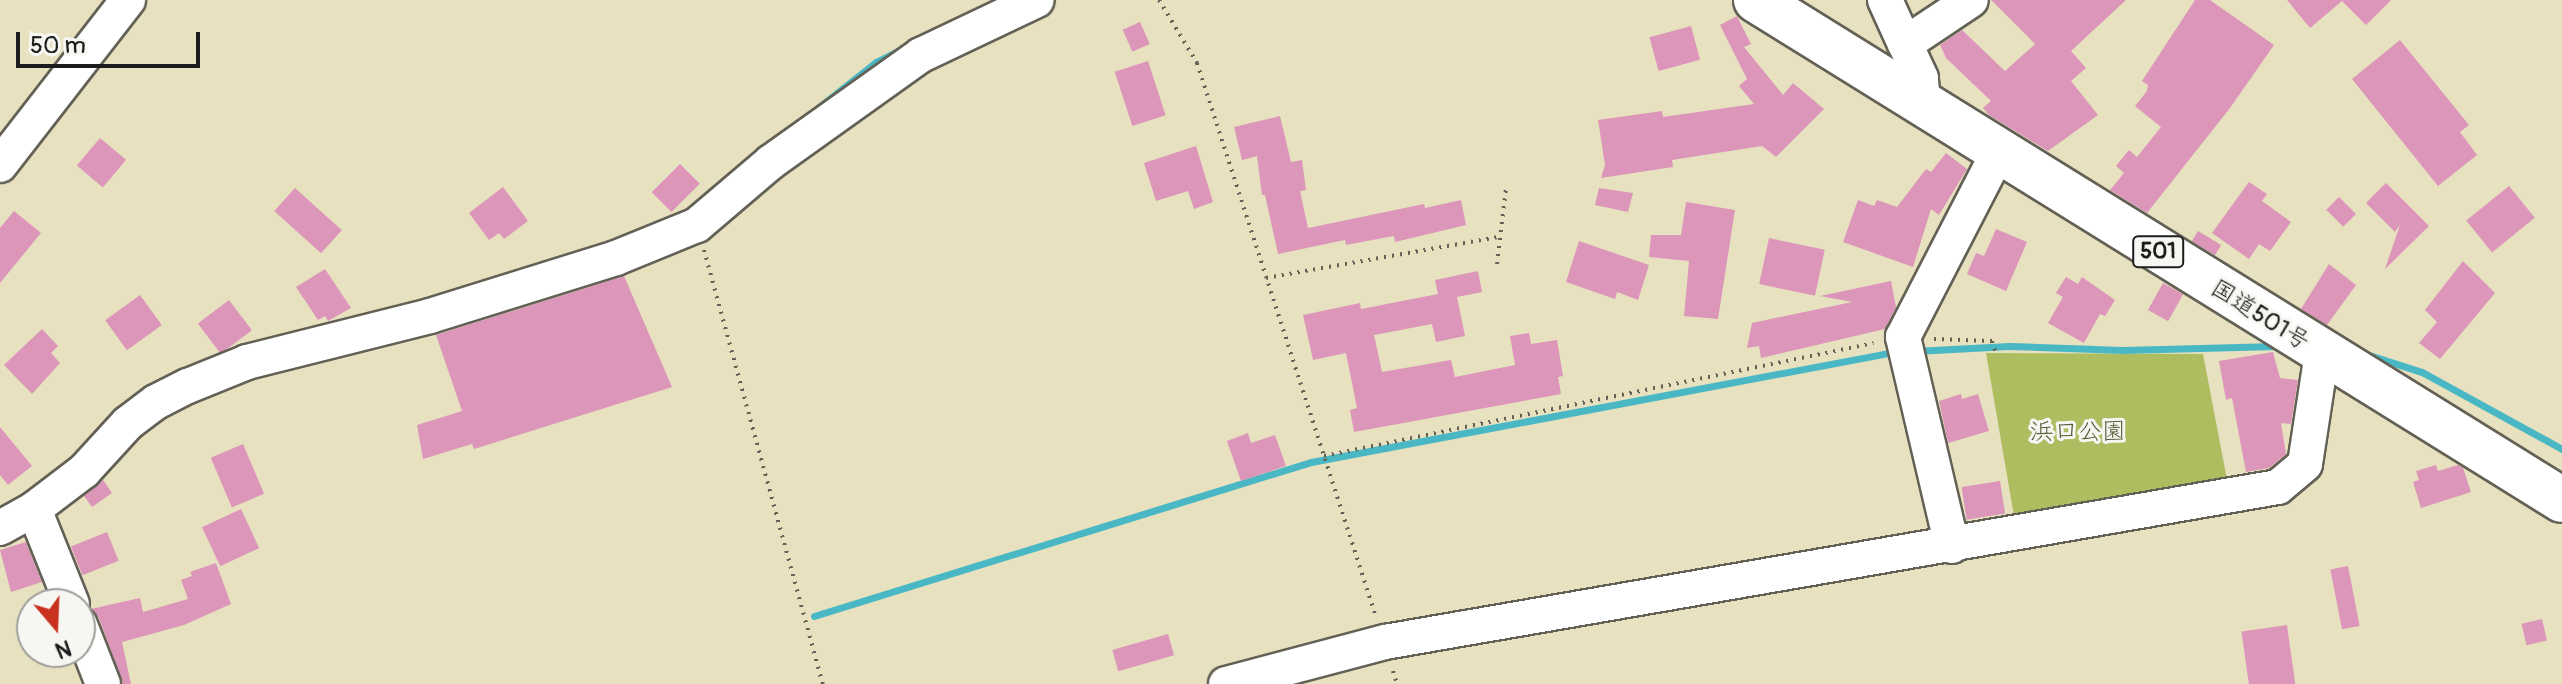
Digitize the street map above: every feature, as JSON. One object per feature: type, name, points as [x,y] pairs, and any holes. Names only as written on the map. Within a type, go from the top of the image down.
[{"type":"highway","name":"国道501号","points":[[1756,0],[1998,153],[2562,500]]},
{"type":"street","points":[[0,165],[128,0]]},
{"type":"street","points":[[0,528],[34,509],[84,471],[128,423],[156,402],[188,386],[247,362],[473,303],[616,258],[697,225],[771,162],[921,55],[1037,0]]},
{"type":"street","points":[[1885,0],[1921,78],[1923,103]]},
{"type":"street","points":[[1905,44],[1971,0]]},
{"type":"street","points":[[1952,546],[1903,337],[1998,153]]},
{"type":"street","points":[[1226,684],[1385,642],[2278,487],[2305,464],[2322,353]]},
{"type":"street","points":[[34,509],[66,588]]},
{"type":"path","points":[[1159,0],[1197,63],[1385,642]]},
{"type":"path","points":[[1497,264],[1506,189]]},
{"type":"path","points":[[697,225],[823,684]]},
{"type":"path","points":[[1266,278],[1498,237]]},
{"type":"path","points":[[1324,456],[1903,337],[1992,341],[1996,353]]},
{"type":"green space","name":"浜口公園","points":[[1986,353],[2203,354],[2228,485],[2015,522]]},
{"type":"building","points":[[1991,0],[2126,0],[2071,51],[2086,68],[2071,81],[2098,115],[2048,151],[1989,115],[1983,108],[1991,101],[1946,58],[1940,45],[1962,30],[2005,71],[2035,44]]},
{"type":"building","points":[[2195,0],[2210,0],[2274,45],[2230,108],[2147,213],[2110,190],[2124,173],[2116,166],[2129,150],[2137,157],[2161,127],[2135,106],[2147,91],[2148,85],[2142,81]]},
{"type":"building","points":[[2287,0],[2391,0],[2366,25],[2342,1],[2310,28]]},
{"type":"building","points":[[1737,16],[1751,44],[1744,47],[1783,95],[1793,83],[1824,109],[1776,157],[1762,146],[1672,160],[1673,167],[1601,178],[1605,165],[1598,120],[1662,111],[1663,117],[1754,104],[1739,86],[1747,79],[1720,25]]},
{"type":"building","points":[[1140,22],[1150,44],[1132,52],[1123,30]]},
{"type":"building","points":[[1691,26],[1700,60],[1659,71],[1649,37]]},
{"type":"building","points":[[2400,40],[2469,125],[2460,132],[2477,155],[2438,186],[2352,79]]},
{"type":"building","points":[[1148,61],[1166,115],[1132,126],[1115,72]]},
{"type":"building","points":[[1280,116],[1291,162],[1302,160],[1306,190],[1300,191],[1308,228],[1424,204],[1425,208],[1461,200],[1466,225],[1395,242],[1394,236],[1346,245],[1345,240],[1278,254],[1265,195],[1262,195],[1257,156],[1242,160],[1234,127]]},
{"type":"building","points":[[100,138],[126,160],[103,187],[77,166]]},
{"type":"building","points":[[1196,146],[1213,202],[1194,209],[1188,191],[1156,201],[1144,163]]},
{"type":"building","points":[[1946,153],[1967,169],[1939,215],[1931,209],[1913,267],[1843,242],[1858,200],[1874,206],[1877,200],[1897,207],[1926,169],[1931,172]]},
{"type":"building","points":[[680,164],[700,184],[672,212],[652,192]]},
{"type":"building","points":[[2249,182],[2267,194],[2262,201],[2291,222],[2270,251],[2259,244],[2249,259],[2212,233]]},
{"type":"building","points":[[2386,183],[2429,226],[2385,269],[2400,225],[2395,232],[2366,203]]},
{"type":"building","points":[[2509,186],[2535,218],[2492,252],[2466,221]]},
{"type":"building","points":[[503,187],[528,221],[504,239],[499,233],[489,240],[469,213]]},
{"type":"building","points":[[295,188],[342,230],[321,253],[274,211]]},
{"type":"building","points":[[1599,188],[1633,193],[1628,212],[1595,205]]},
{"type":"building","points":[[2339,197],[2356,214],[2343,227],[2326,210]]},
{"type":"building","points":[[1686,202],[1735,210],[1718,319],[1684,316],[1689,261],[1649,257],[1651,235],[1681,235]]},
{"type":"building","points":[[14,211],[41,233],[0,283],[0,228]]},
{"type":"building","points":[[1996,229],[2027,242],[2006,291],[1967,274],[1976,253],[1984,256]]},
{"type":"building","points":[[2198,231],[2221,245],[2215,255],[2192,241]]},
{"type":"building","points":[[1769,238],[1825,250],[1815,296],[1759,284]]},
{"type":"building","points":[[1579,241],[1649,265],[1638,300],[1617,292],[1615,299],[1566,282]]},
{"type":"building","points":[[2463,261],[2495,293],[2440,359],[2419,343],[2437,322],[2425,310]]},
{"type":"building","points":[[2329,264],[2356,285],[2327,325],[2301,309]]},
{"type":"building","points":[[325,269],[351,308],[328,321],[325,316],[318,320],[296,287]]},
{"type":"building","points":[[1478,271],[1482,292],[1457,297],[1465,336],[1436,342],[1432,324],[1374,335],[1382,372],[1451,360],[1455,377],[1515,365],[1510,336],[1529,333],[1531,344],[1557,340],[1563,376],[1558,377],[1561,394],[1354,432],[1350,410],[1357,408],[1346,353],[1313,360],[1303,315],[1360,303],[1361,309],[1438,294],[1435,280]]},
{"type":"building","points":[[624,276],[672,387],[474,449],[472,444],[423,459],[417,425],[462,411],[436,335]]},
{"type":"building","points":[[2066,277],[2078,284],[2082,277],[2115,300],[2105,316],[2100,314],[2084,343],[2048,323],[2063,297],[2056,293]]},
{"type":"building","points":[[1891,281],[1896,307],[1885,329],[1761,358],[1759,346],[1747,348],[1752,323],[1852,302],[1820,296]]},
{"type":"building","points":[[2163,283],[2183,294],[2168,321],[2148,310]]},
{"type":"building","points":[[140,295],[162,325],[127,350],[105,320]]},
{"type":"building","points":[[229,300],[252,330],[221,354],[198,323]]},
{"type":"building","points":[[42,329],[58,346],[51,353],[60,363],[32,394],[4,365]]},
{"type":"building","points":[[2273,352],[2280,378],[2298,380],[2291,424],[2281,423],[2286,454],[2269,468],[2246,472],[2232,398],[2226,400],[2219,361]]},
{"type":"building","points":[[1961,394],[1962,399],[1978,394],[1989,431],[1948,443],[1939,401]]},
{"type":"building","points":[[0,427],[32,466],[8,485],[0,475]]},
{"type":"building","points":[[1248,433],[1251,443],[1275,435],[1286,466],[1241,481],[1227,441]]},
{"type":"building","points":[[243,444],[264,494],[232,507],[211,458]]},
{"type":"building","points":[[2436,465],[2438,471],[2458,465],[2463,468],[2471,492],[2421,508],[2413,482],[2419,480],[2416,471]]},
{"type":"building","points":[[103,480],[112,493],[92,507],[84,496]]},
{"type":"building","points":[[2000,481],[2005,514],[1967,520],[1961,487]]},
{"type":"building","points":[[241,509],[259,548],[220,566],[202,527]]},
{"type":"building","points":[[107,532],[119,561],[82,575],[71,547]]},
{"type":"building","points":[[26,542],[42,582],[11,592],[0,550]]},
{"type":"building","points":[[216,563],[231,604],[184,625],[122,642],[131,684],[123,684],[96,608],[140,598],[143,612],[188,599],[181,580],[192,576],[190,572]]},
{"type":"building","points":[[2348,566],[2360,626],[2342,629],[2330,569]]},
{"type":"building","points":[[2542,619],[2547,640],[2526,645],[2522,624]]},
{"type":"building","points":[[2287,625],[2295,684],[2249,684],[2241,631]]},
{"type":"building","points":[[1168,634],[1174,655],[1118,671],[1112,650]]},
{"type":"waterway","points":[[819,107],[876,62],[904,48]]},
{"type":"waterway","points":[[1915,351],[2009,346],[2123,350],[2277,346]]},
{"type":"waterway","points":[[814,616],[1311,462],[1899,351]]},
{"type":"waterway","points":[[2363,353],[2422,372],[2562,449]]}]
